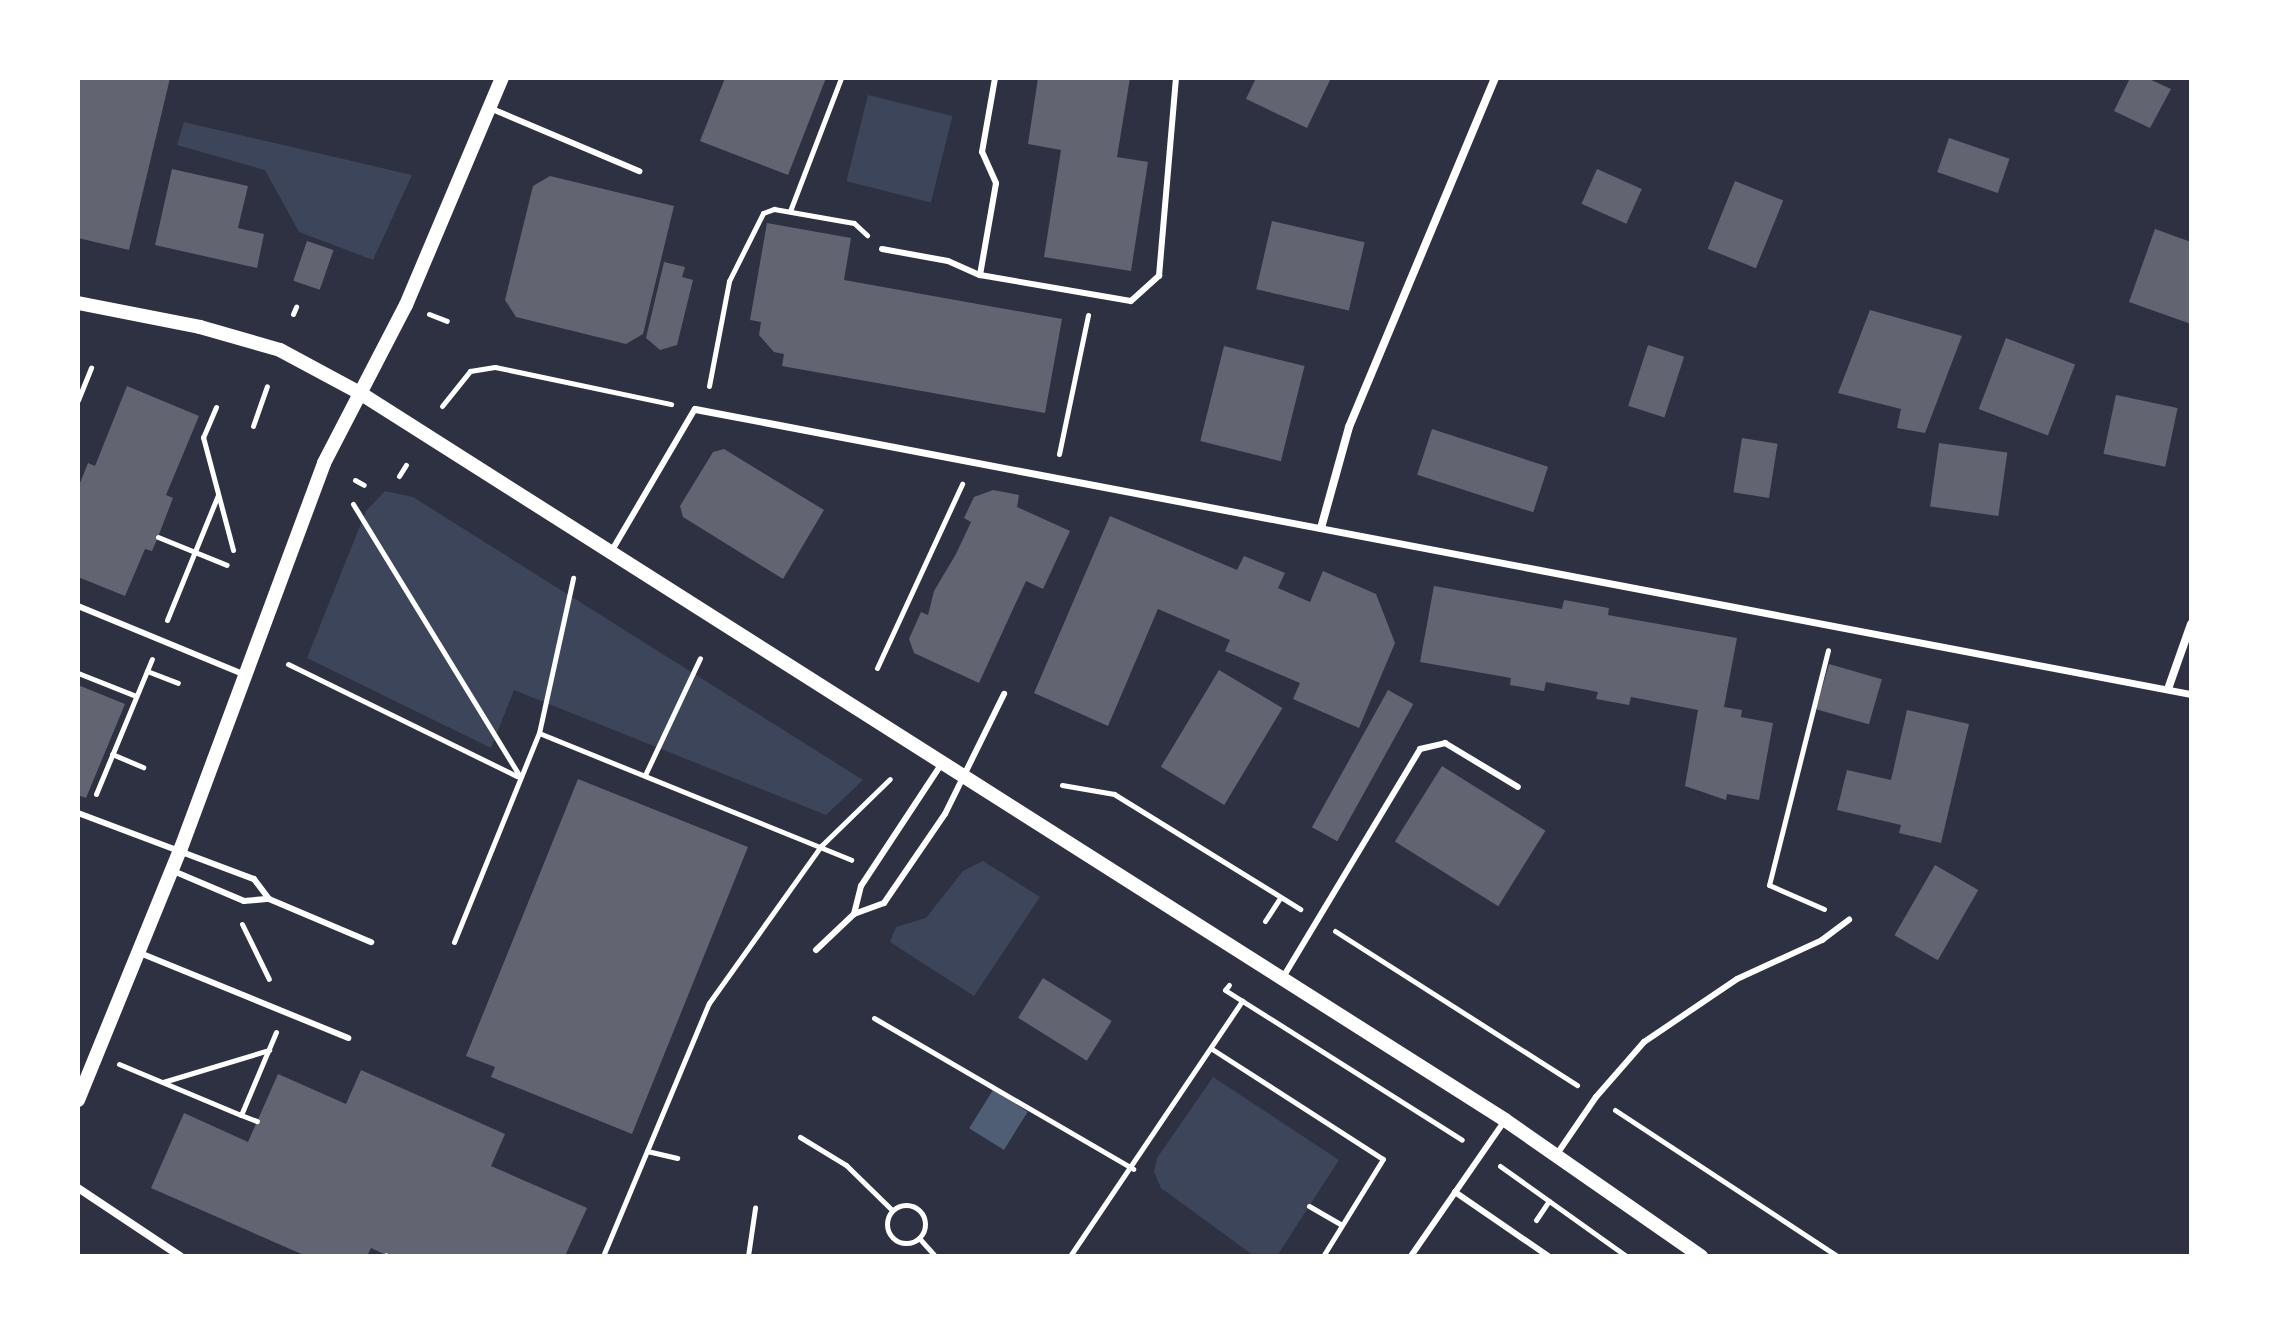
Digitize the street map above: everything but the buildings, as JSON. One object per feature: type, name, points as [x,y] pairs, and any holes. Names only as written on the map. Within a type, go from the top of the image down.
[{"type":"street","points":[[78,1100],[82,1078],[96,1054],[181,848],[324,463],[406,305],[502,78]]},
{"type":"street","points":[[1321,528],[1349,427],[1495,78]]},
{"type":"street","points":[[78,303],[200,327],[280,350],[360,393],[1505,1120],[1701,1256]]},
{"type":"street","points":[[695,409],[2191,694]]},
{"type":"street","points":[[2168,689],[2191,624]]},
{"type":"street","points":[[78,1188],[180,1256]]},
{"type":"lane","points":[[980,275],[996,183],[982,152],[995,78]]},
{"type":"lane","points":[[882,249],[948,261],[980,275],[1131,301],[1159,276],[1176,78]]},
{"type":"lane","points":[[489,108],[639,171]]},
{"type":"lane","points":[[611,552],[695,409]]},
{"type":"lane","points":[[78,606],[245,675]]},
{"type":"lane","points":[[816,950],[854,914],[884,903],[965,779],[1004,694]]},
{"type":"lane","points":[[1282,979],[1420,749],[1445,743],[1518,787]]},
{"type":"lane","points":[[854,914],[872,868],[942,763]]},
{"type":"lane","points":[[78,813],[181,848],[254,879],[269,899]]},
{"type":"lane","points":[[171,870],[244,901],[269,899],[371,942]]},
{"type":"lane","points":[[1557,1154],[1596,1097],[1644,1042],[1737,979],[1822,940],[1849,920]]},
{"type":"lane","points":[[138,952],[348,1038]]},
{"type":"lane","points":[[1411,1256],[1505,1120]]},
{"type":"lane","points":[[1455,1192],[1548,1256]]},
{"type":"path","points":[[789,212],[841,78]]},
{"type":"path","points":[[704,411],[729,281],[763,213],[789,212],[854,223],[882,249]]},
{"type":"path","points":[[1055,478],[1092,295]]},
{"type":"path","points":[[293,314],[296,307]]},
{"type":"path","points":[[428,314],[447,321]]},
{"type":"path","points":[[78,400],[91,367]]},
{"type":"path","points":[[442,406],[470,371],[495,367],[695,409]]},
{"type":"path","points":[[253,426],[267,386]]},
{"type":"path","points":[[216,407],[203,437],[233,550]]},
{"type":"path","points":[[399,476],[406,465]]},
{"type":"path","points":[[355,480],[364,485]]},
{"type":"path","points":[[877,668],[963,481]]},
{"type":"path","points":[[353,504],[520,778]]},
{"type":"path","points":[[158,537],[227,565]]},
{"type":"path","points":[[454,942],[539,733],[573,578]]},
{"type":"path","points":[[1834,626],[1769,885],[1849,920]]},
{"type":"path","points":[[645,775],[700,658]]},
{"type":"path","points":[[288,664],[520,778]]},
{"type":"path","points":[[147,671],[178,683]]},
{"type":"path","points":[[78,673],[136,696]]},
{"type":"path","points":[[539,733],[872,868]]},
{"type":"path","points":[[112,754],[143,767]]},
{"type":"path","points":[[603,1256],[709,1003],[821,846],[890,779]]},
{"type":"path","points":[[1062,785],[1114,794],[1319,920]]},
{"type":"path","points":[[1265,921],[1280,898]]},
{"type":"path","points":[[1229,985],[1225,990],[1482,1153],[1626,1256]]},
{"type":"path","points":[[1070,1256],[1133,1169],[1242,1001]]},
{"type":"path","points":[[874,1018],[1133,1169]]},
{"type":"path","points":[[1212,1049],[1383,1159],[1323,1256]]},
{"type":"path","points":[[162,1082],[269,1050]]},
{"type":"path","points":[[96,1054],[257,1121]]},
{"type":"path","points":[[241,1115],[258,1076]]},
{"type":"path","points":[[800,1137],[846,1165],[892,1210]]},
{"type":"path","points":[[647,1151],[677,1158]]},
{"type":"path","points":[[901,1205],[920,1210],[925,1219],[919,1238],[911,1243],[892,1238],[887,1229],[892,1210],[901,1205]]},
{"type":"path","points":[[1309,1206],[1342,1225]]},
{"type":"path","points":[[748,1256],[755,1208]]},
{"type":"path","points":[[919,1238],[935,1256]]},
{"type":"shaded area","points":[[868,95],[952,116],[931,202],[846,181]]},
{"type":"shaded area","points":[[184,122],[412,175],[373,260],[299,232],[265,170],[177,145]]},
{"type":"shaded area","points":[[385,491],[413,497],[863,780],[826,815],[514,690],[491,748],[307,658],[366,511]]},
{"type":"shaded area","points":[[983,861],[1040,897],[974,996],[890,942],[896,927],[926,918],[963,871]]},
{"type":"shaded area","points":[[1213,1077],[1339,1160],[1277,1256],[1254,1256],[1161,1188],[1154,1172],[1157,1158]]},
{"type":"shaded area","points":[[993,1090],[1028,1112],[1004,1150],[969,1128]]}]
